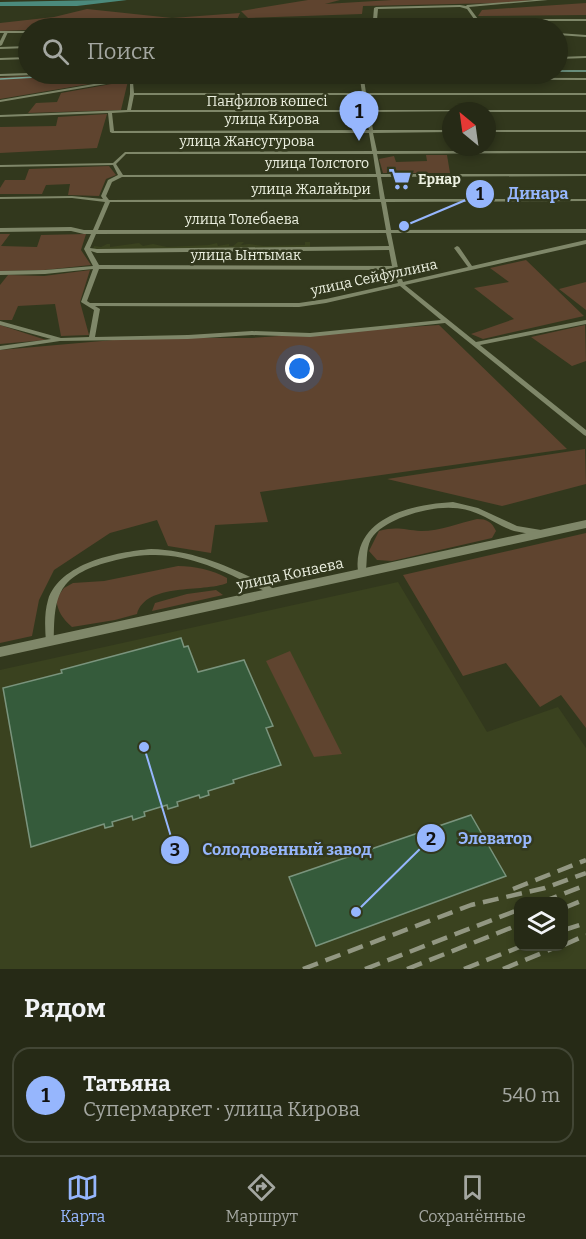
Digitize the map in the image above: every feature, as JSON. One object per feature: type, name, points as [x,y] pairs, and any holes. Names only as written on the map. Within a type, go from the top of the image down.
[{"type":"main road","name":"улица Конаева","points":[[0,652],[586,524]]},
{"type":"street","points":[[468,8],[467,6],[546,0]]},
{"type":"street","points":[[377,18],[376,8],[460,6],[468,8],[476,18]]},
{"type":"street","points":[[568,20],[586,20]]},
{"type":"street","points":[[3,32],[0,46],[18,47]]},
{"type":"street","points":[[568,35],[586,36]]},
{"type":"street","points":[[568,58],[586,57]]},
{"type":"street","points":[[0,59],[18,58]]},
{"type":"street","points":[[0,75],[18,75]]},
{"type":"street","points":[[568,79],[586,79]]},
{"type":"street","points":[[0,101],[100,84]]},
{"type":"street","points":[[129,111],[131,84]]},
{"type":"street","points":[[363,84],[395,268],[401,284],[586,434]]},
{"type":"street","points":[[132,94],[586,94]]},
{"type":"street","name":"Панфилов көшесі","points":[[0,116],[129,111],[586,111]]},
{"type":"street","name":"улица Кирова","points":[[110,112],[112,132],[442,131]]},
{"type":"street","points":[[496,131],[586,131]]},
{"type":"street","name":"улица Жансугурова","points":[[114,164],[125,153],[586,152]]},
{"type":"street","points":[[0,166],[114,164],[121,176],[110,181],[103,196],[108,201],[87,249]]},
{"type":"street","name":"улица Толстого","points":[[121,176],[586,175]]},
{"type":"street","name":"улица Жалайыри","points":[[0,198],[72,196],[108,201],[586,200]]},
{"type":"street","name":"улица Толебаева","points":[[0,230],[586,231]]},
{"type":"street","name":"улица Сейфуллина","points":[[91,304],[299,304],[326,301],[586,242]]},
{"type":"street","points":[[87,249],[108,251],[392,248]]},
{"type":"street","points":[[457,248],[471,268]]},
{"type":"street","points":[[87,249],[97,267],[84,302],[97,309],[92,339]]},
{"type":"street","name":"улица Ынтымак","points":[[0,273],[97,267],[395,268]]},
{"type":"street","points":[[0,348],[61,340],[252,333],[310,335],[447,321]]},
{"type":"street","points":[[476,344],[586,322]]},
{"type":"street","points":[[0,323],[61,340]]},
{"type":"street","points":[[362,573],[362,555],[372,531],[383,523],[415,511],[461,505],[482,512],[514,528],[543,534]]},
{"type":"street","points":[[50,642],[54,596],[66,578],[90,564],[125,555],[158,552],[187,556],[244,577],[274,592]]},
{"type":"shaded area","points":[[308,0],[340,0],[325,4],[392,0],[534,0],[363,6],[362,14],[248,18],[241,11]]},
{"type":"shaded area","points":[[586,3],[586,15],[478,16],[482,10]]},
{"type":"shaded area","points":[[87,9],[172,18],[45,18]]},
{"type":"shaded area","points":[[240,13],[238,18],[172,18]]},
{"type":"shaded area","points":[[18,21],[18,30],[0,31],[0,23]]},
{"type":"shaded area","points":[[18,76],[18,84],[89,84],[0,99],[0,77]]},
{"type":"shaded area","points":[[111,84],[127,84],[121,110],[28,113],[36,103],[57,102],[61,93]]},
{"type":"shaded area","points":[[107,114],[97,148],[0,153],[0,127],[56,126],[58,117]]},
{"type":"shaded area","points":[[426,155],[447,156],[450,173],[383,173],[379,159],[394,156],[396,162],[427,161]]},
{"type":"shaded area","points":[[109,166],[116,175],[106,179],[99,196],[68,195],[70,184],[46,185],[42,194],[0,194],[0,188],[5,180],[25,180],[29,169]]},
{"type":"shaded area","points":[[0,234],[10,234],[1,246],[37,247],[41,235],[86,234],[81,250],[91,265],[44,270],[0,271]]},
{"type":"shaded area","points":[[238,242],[244,242],[241,245],[264,246],[305,245],[305,242],[310,242],[310,248],[93,250],[94,246],[101,247],[107,244],[110,244],[110,247],[139,243],[143,246],[153,244],[167,247],[217,243],[218,246],[229,244],[233,246]]},
{"type":"shaded area","points":[[526,260],[584,316],[483,339],[471,334],[514,319],[474,288],[509,282],[490,268]]},
{"type":"shaded area","points":[[90,270],[80,302],[89,335],[61,336],[55,304],[18,306],[12,320],[0,320],[0,285],[8,275],[44,276]]},
{"type":"shaded area","points":[[586,282],[586,310],[559,289]]},
{"type":"shaded area","points":[[0,325],[46,340],[0,344]]},
{"type":"shaded area","points":[[439,325],[567,449],[260,492],[268,522],[215,525],[211,553],[168,546],[157,520],[110,533],[54,570],[39,600],[32,636],[0,643],[0,350],[136,338],[252,338]]},
{"type":"shaded area","points":[[585,325],[586,361],[572,366],[531,337]]},
{"type":"shaded area","points":[[585,449],[586,484],[502,506],[387,479]]},
{"type":"shaded area","points":[[477,519],[486,520],[493,525],[496,531],[492,538],[392,561],[377,560],[369,551],[379,531],[396,529],[428,531]]},
{"type":"shaded area","points":[[586,533],[586,728],[561,695],[540,707],[506,663],[463,676],[403,575]]},
{"type":"shaded area","points":[[178,566],[216,573],[227,578],[227,583],[163,593],[151,597],[142,604],[137,614],[72,627],[63,618],[58,608],[56,599],[64,588],[73,583],[104,581]]},
{"type":"shaded area","points":[[398,582],[487,732],[558,707],[586,748],[586,969],[0,969],[0,670]]},
{"type":"shaded area","points":[[216,590],[223,595],[152,611],[155,603],[187,594]]},
{"type":"shaded area","points":[[290,651],[342,754],[314,757],[266,661]]},
{"type":"building","points":[[181,638],[184,647],[188,646],[198,672],[244,660],[273,726],[266,728],[281,765],[233,780],[234,783],[208,791],[209,795],[200,798],[199,795],[177,802],[178,806],[168,809],[167,805],[144,812],[145,816],[133,820],[132,816],[112,822],[113,826],[105,828],[104,824],[31,847],[3,688]]},
{"type":"building","points":[[471,815],[506,876],[316,946],[289,877]]},
{"type":"waterway","points":[[0,4],[77,4],[124,0]]},
{"type":"waterway","points":[[568,71],[586,71]]},
{"type":"waterway","points":[[0,79],[18,78]]},
{"type":"railway","points":[[513,889],[586,860]]},
{"type":"railway","points":[[303,969],[471,905],[545,888],[586,873]]},
{"type":"railway","points":[[555,897],[586,885]]},
{"type":"railway","points":[[568,906],[586,899]]},
{"type":"railway","points":[[365,969],[514,912]]},
{"type":"railway","points":[[568,929],[586,923]]},
{"type":"railway","points":[[407,969],[514,927]]},
{"type":"railway","points":[[568,943],[586,935]]},
{"type":"railway","points":[[464,969],[514,949]]},
{"type":"railway","points":[[503,969],[547,951]]},
{"type":"place","name":"Татьяна","points":[[359,141]]},
{"type":"place","name":"Ернар","points":[[400,179]]},
{"type":"place","name":"Динара","points":[[404,226]]},
{"type":"place","name":"Солодовенный завод","points":[[144,747]]},
{"type":"place","name":"Элеватор","points":[[356,912]]}]
